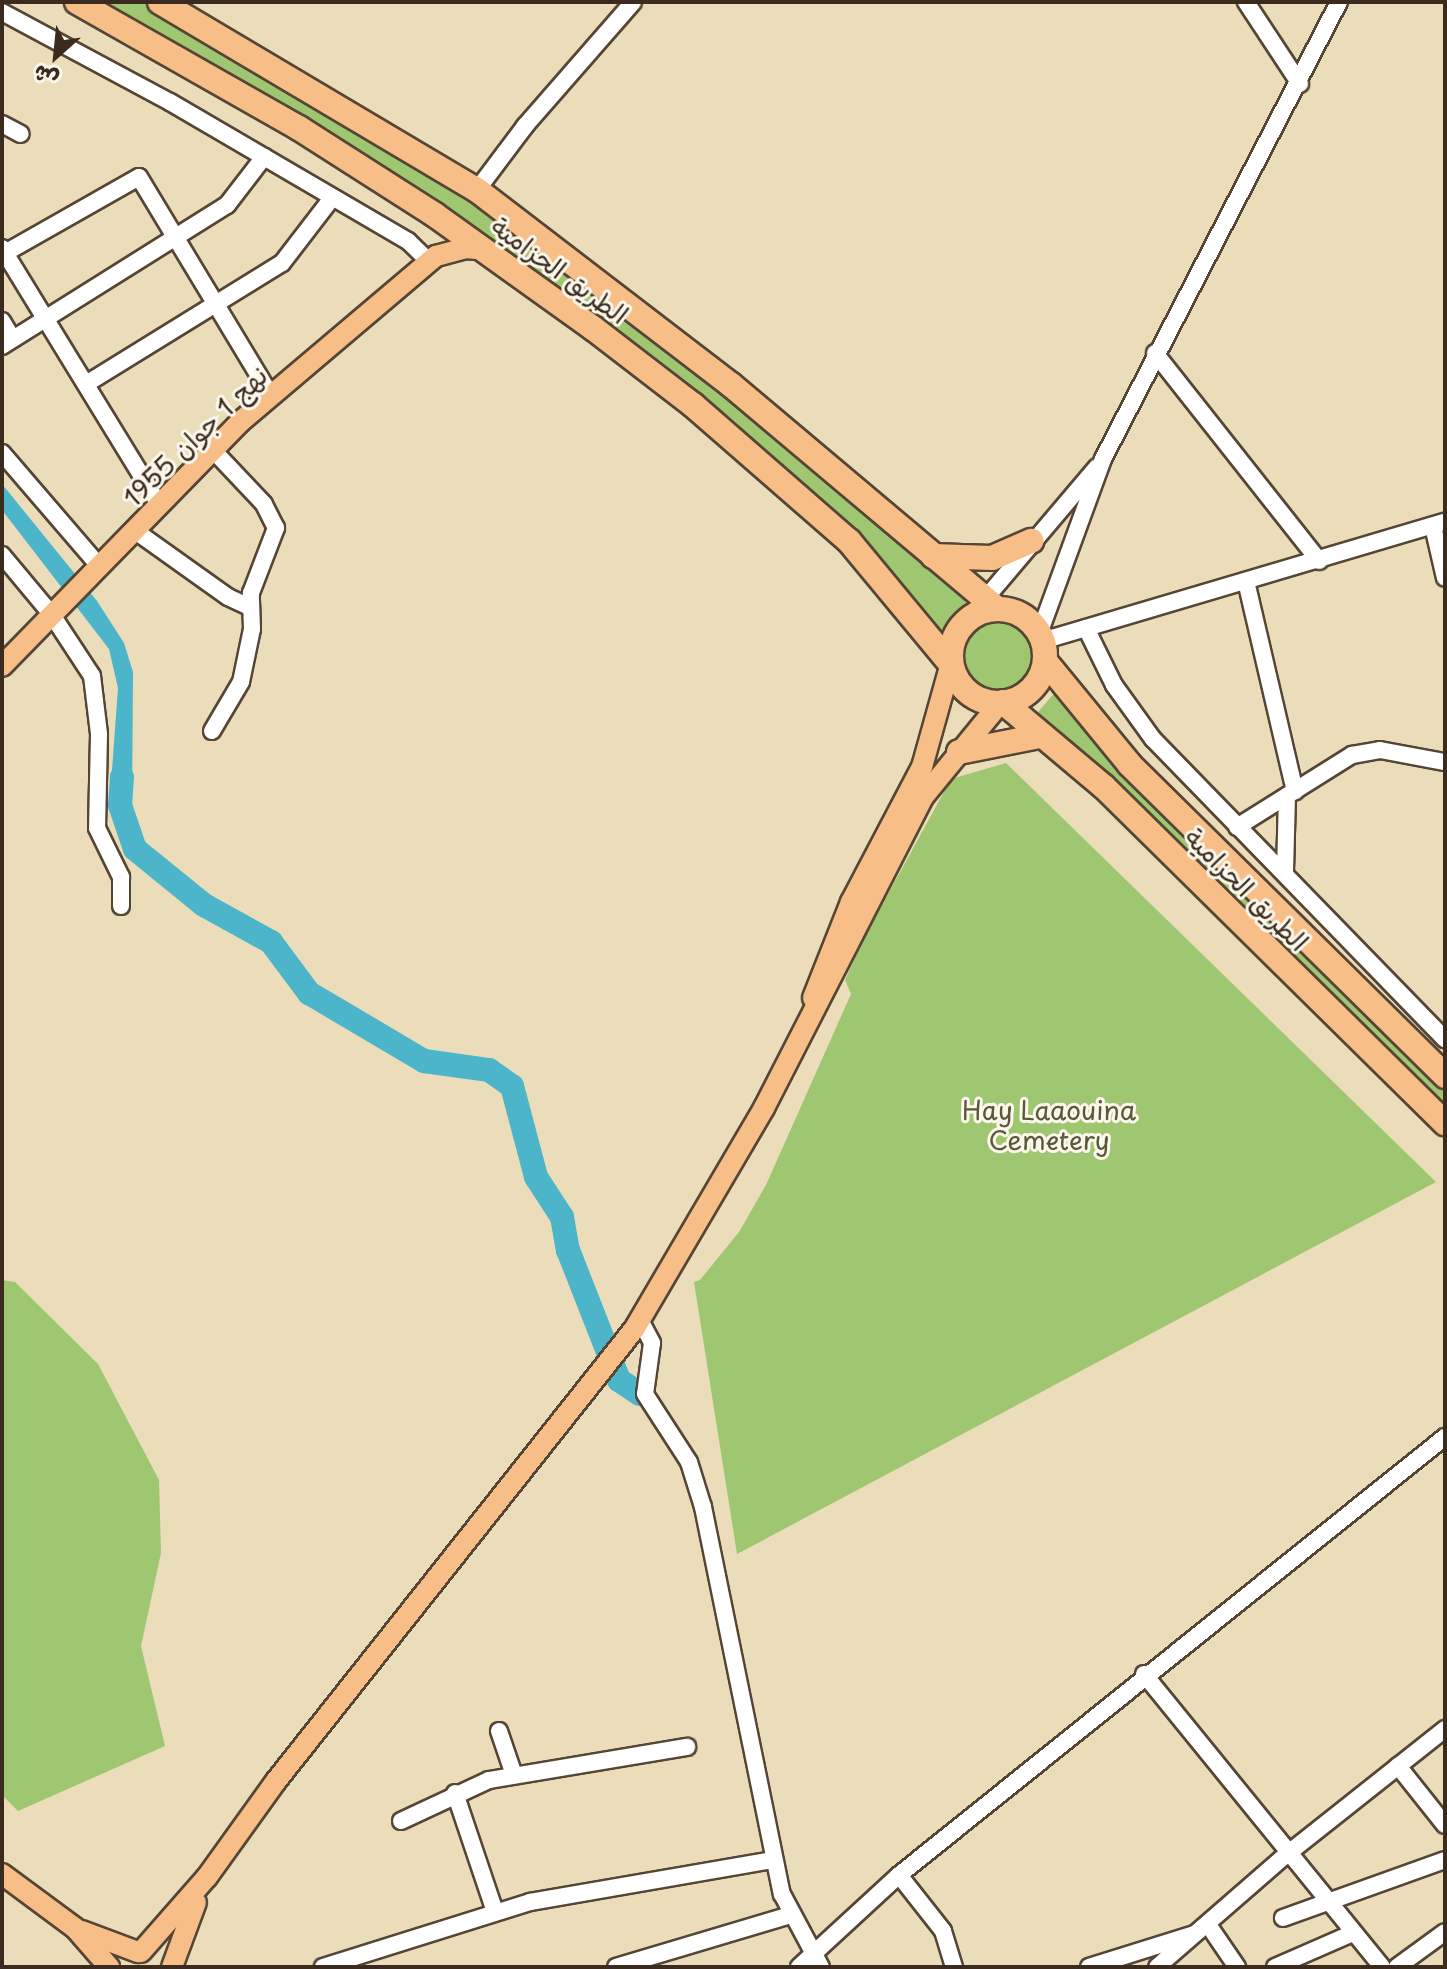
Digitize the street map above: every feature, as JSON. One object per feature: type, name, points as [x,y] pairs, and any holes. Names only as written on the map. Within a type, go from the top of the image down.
[{"type":"highway","name":"الطريق الحزامية","points":[[77,2],[260,104],[435,215],[693,405],[872,564],[971,694],[1001,702],[1104,787],[1445,1123]]},
{"type":"highway","name":"الطريق الحزامية","points":[[160,2],[477,190],[718,374],[929,555],[990,603],[1021,615],[1130,765],[1445,1076]]},
{"type":"highway","points":[[929,555],[971,561],[1031,541]]},
{"type":"highway","points":[[950,664],[954,638],[968,619],[990,603]]},
{"type":"highway","points":[[1001,702],[1035,684],[1042,645]]},
{"type":"highway","points":[[959,752],[1039,736]]},
{"type":"main road","points":[[432,258],[441,234],[435,215]]},
{"type":"main road","points":[[432,258],[465,248],[486,250]]},
{"type":"main road","name":"نهج 1 جوان 1955","points":[[2,666],[212,449],[432,258]]},
{"type":"main road","points":[[809,1014],[821,970],[851,902],[922,767],[950,664]]},
{"type":"main road","points":[[121,1967],[140,1952],[207,1877],[276,1781],[638,1324],[757,1120],[809,1014],[835,976],[924,796],[1001,702]]},
{"type":"main road","points":[[2,1874],[75,1928],[109,1967]]},
{"type":"main road","points":[[75,1928],[140,1952],[157,1955],[170,1967],[207,1877]]},
{"type":"street","points":[[477,190],[525,126],[633,2]]},
{"type":"street","points":[[1246,2],[1300,84]]},
{"type":"street","points":[[1042,645],[1103,459],[1155,353],[1300,84],[1339,2]]},
{"type":"street","points":[[4,16],[264,157],[432,258]]},
{"type":"street","points":[[2,124],[21,134]]},
{"type":"street","points":[[2,321],[8,343],[176,240],[241,193],[264,157]]},
{"type":"street","points":[[159,504],[4,251],[139,177],[271,396]]},
{"type":"street","points":[[86,384],[282,263],[332,198]]},
{"type":"street","points":[[1155,353],[1319,561]]},
{"type":"street","points":[[212,449],[274,521],[275,535],[249,607],[252,629],[241,682],[212,731]]},
{"type":"street","points":[[2,453],[93,574]]},
{"type":"street","points":[[990,603],[1031,541],[1103,459]]},
{"type":"street","points":[[1042,645],[1086,628],[1439,524],[1445,578]]},
{"type":"street","points":[[134,530],[202,580],[249,607]]},
{"type":"street","points":[[2,555],[85,660],[95,689],[97,828],[121,877],[121,906]]},
{"type":"street","points":[[1246,581],[1291,793],[1285,872]]},
{"type":"street","points":[[1086,628],[1135,716],[1237,827],[1285,872],[1445,1039]]},
{"type":"street","points":[[1237,827],[1367,751],[1445,762]]},
{"type":"street","points":[[638,1324],[652,1343],[645,1394],[689,1462],[703,1507],[773,1860],[790,1915],[811,1963],[899,1875],[1144,1674],[1445,1437]]},
{"type":"street","points":[[1144,1674],[1286,1855],[1382,1967]]},
{"type":"street","points":[[1157,1967],[1206,1928],[1286,1855],[1445,1729]]},
{"type":"street","points":[[499,1731],[514,1775]]},
{"type":"street","points":[[401,1821],[455,1793],[514,1775],[687,1747]]},
{"type":"street","points":[[1398,1766],[1445,1825]]},
{"type":"street","points":[[455,1793],[495,1912]]},
{"type":"street","points":[[323,1967],[495,1912],[773,1860]]},
{"type":"street","points":[[1283,1918],[1445,1860]]},
{"type":"street","points":[[899,1875],[943,1931],[954,1967]]},
{"type":"street","points":[[616,1967],[790,1915]]},
{"type":"street","points":[[1089,1967],[1206,1928]]},
{"type":"street","points":[[1206,1928],[1237,1967]]},
{"type":"street","points":[[1397,1967],[1445,1932]]},
{"type":"street","points":[[1275,1967],[1353,1933]]},
{"type":"green space","points":[[97,2],[148,2],[509,222],[973,594],[939,634],[888,569],[712,409]]},
{"type":"green space","points":[[989,620],[1003,620],[1017,626],[1027,636],[1033,657],[1031,671],[1017,688],[1003,694],[989,694],[975,688],[965,678],[959,664],[959,650],[965,636],[975,626]]},
{"type":"green space","points":[[1058,689],[1110,763],[1445,1090],[1445,1110],[1031,720]]},
{"type":"green space","name":"Hay Laaouina Cemetery","points":[[1006,763],[1436,1182],[737,1554],[694,1282],[700,1280],[739,1232],[766,1185],[851,994],[845,980],[864,938],[951,779]]},
{"type":"green space","points":[[2,1280],[15,1282],[98,1364],[159,1480],[161,1553],[141,1646],[165,1746],[18,1811],[2,1795]]},
{"type":"water","points":[[2,484],[97,601],[124,643],[133,672],[132,809],[109,811],[118,688],[109,649],[2,510]]},
{"type":"waterway","points":[[122,777],[120,805],[135,849],[204,905],[271,942],[309,993],[424,1061],[489,1070],[512,1086],[536,1177],[562,1217],[568,1250],[619,1380],[640,1394]]}]
